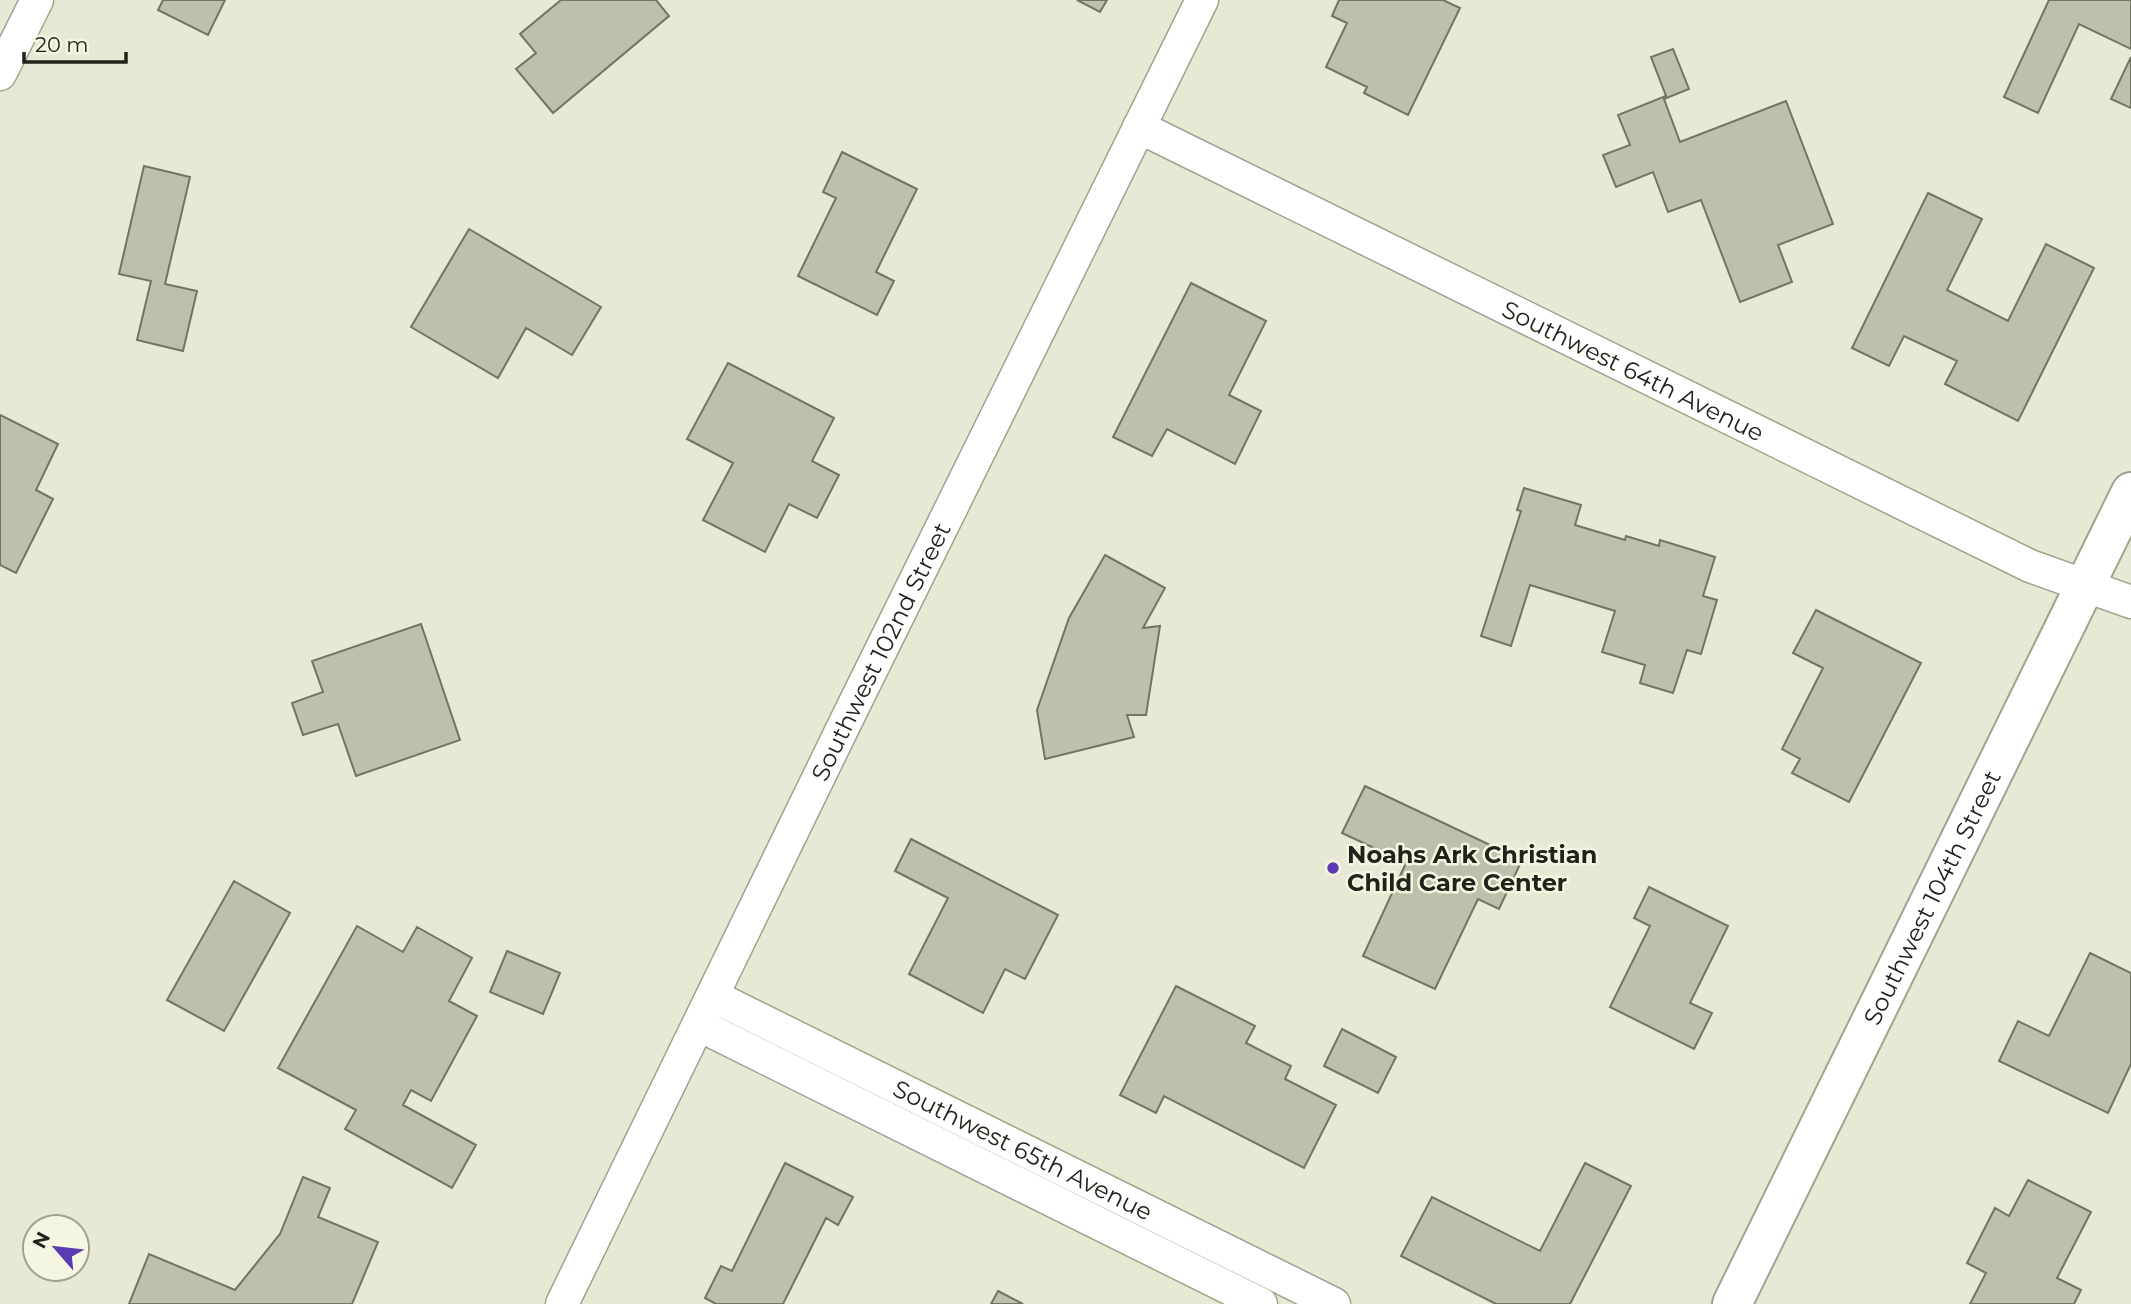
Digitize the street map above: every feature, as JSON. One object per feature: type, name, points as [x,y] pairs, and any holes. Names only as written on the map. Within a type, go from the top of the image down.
[{"type":"street","points":[[0,74],[37,0]]},
{"type":"street","name":"Southwest 102nd Street","points":[[562,1304],[1202,0]]},
{"type":"street","name":"Southwest 64th Avenue","points":[[1139,127],[2030,566],[2131,602]]},
{"type":"street","name":"Southwest 104th Street","points":[[1732,1304],[2131,492]]},
{"type":"street","name":"Southwest 65th Avenue","points":[[713,996],[1334,1304]]},
{"type":"street","name":"Southwest 65th Avenue","points":[[699,1025],[1261,1304]]},
{"type":"building","points":[[163,0],[225,0],[208,35],[158,10]]},
{"type":"building","points":[[561,0],[656,0],[669,16],[553,113],[516,69],[536,53],[520,34]]},
{"type":"building","points":[[1077,0],[1107,0],[1100,12]]},
{"type":"building","points":[[1339,0],[1443,0],[1460,8],[1408,115],[1364,93],[1367,87],[1326,67],[1347,23],[1332,16]]},
{"type":"building","points":[[2049,0],[2131,0],[2131,49],[2079,24],[2038,113],[2004,97]]},
{"type":"building","points":[[1673,49],[1689,89],[1664,99],[1680,142],[1786,101],[1833,224],[1778,245],[1792,282],[1740,302],[1701,200],[1668,212],[1653,172],[1616,187],[1603,155],[1630,145],[1618,115],[1666,96],[1651,57]]},
{"type":"building","points":[[2131,57],[2131,108],[2111,99]]},
{"type":"building","points":[[842,152],[917,189],[876,272],[894,281],[877,315],[798,276],[836,198],[823,192]]},
{"type":"building","points":[[144,166],[190,177],[165,284],[197,291],[183,351],[137,340],[151,281],[119,274]]},
{"type":"building","points":[[1928,193],[1982,219],[1947,290],[2008,321],[2046,244],[2094,268],[2018,421],[1945,384],[1957,361],[1904,336],[1889,366],[1852,348]]},
{"type":"building","points":[[469,229],[601,307],[572,355],[526,328],[498,378],[411,327]]},
{"type":"building","points":[[1191,283],[1266,321],[1229,395],[1261,411],[1235,464],[1167,429],[1152,456],[1113,437]]},
{"type":"building","points":[[728,363],[834,418],[812,461],[839,475],[817,518],[789,504],[765,552],[703,520],[733,463],[687,439]]},
{"type":"building","points":[[0,415],[58,444],[36,490],[53,499],[16,573],[0,565]]},
{"type":"building","points":[[1524,488],[1581,505],[1575,525],[1625,540],[1626,536],[1659,546],[1660,540],[1715,557],[1703,596],[1717,600],[1701,654],[1687,650],[1673,693],[1640,683],[1645,665],[1602,652],[1615,611],[1530,585],[1511,646],[1481,636],[1521,511],[1517,510]]},
{"type":"building","points":[[1105,555],[1165,588],[1143,628],[1160,626],[1146,715],[1127,715],[1134,737],[1045,759],[1037,710],[1069,618]]},
{"type":"building","points":[[1816,610],[1921,663],[1849,802],[1792,773],[1800,759],[1782,749],[1823,668],[1793,653]]},
{"type":"building","points":[[421,624],[460,740],[356,776],[338,724],[303,735],[292,703],[323,692],[312,661]]},
{"type":"building","points":[[1365,786],[1522,860],[1499,909],[1478,899],[1435,989],[1363,956],[1406,863],[1342,833]]},
{"type":"building","points":[[911,839],[1058,915],[1025,979],[1005,969],[983,1013],[909,974],[948,898],[895,871]]},
{"type":"building","points":[[234,881],[290,913],[224,1031],[167,1000]]},
{"type":"building","points":[[1649,887],[1728,926],[1690,1003],[1712,1013],[1694,1049],[1610,1007],[1650,926],[1634,918]]},
{"type":"building","points":[[357,926],[403,952],[417,927],[472,958],[449,1001],[477,1016],[431,1101],[411,1090],[403,1105],[476,1145],[452,1188],[345,1129],[356,1110],[278,1068]]},
{"type":"building","points":[[507,951],[560,973],[543,1014],[490,992]]},
{"type":"building","points":[[2090,953],[2131,973],[2131,1064],[2108,1113],[1999,1061],[2018,1021],[2049,1036]]},
{"type":"building","points":[[1176,986],[1255,1026],[1246,1043],[1291,1066],[1285,1079],[1336,1105],[1304,1168],[1164,1096],[1156,1113],[1120,1095]]},
{"type":"building","points":[[1342,1029],[1396,1057],[1378,1093],[1324,1066]]},
{"type":"building","points":[[785,1163],[853,1197],[838,1225],[826,1218],[783,1304],[716,1304],[705,1298],[721,1266],[732,1271]]},
{"type":"building","points":[[1585,1163],[1631,1186],[1570,1304],[1496,1304],[1401,1256],[1432,1197],[1540,1251]]},
{"type":"building","points":[[303,1177],[330,1188],[318,1217],[378,1242],[352,1304],[129,1304],[149,1254],[235,1290],[280,1234]]},
{"type":"building","points":[[2028,1180],[2091,1212],[2057,1278],[2081,1290],[2074,1304],[1970,1304],[1986,1273],[1967,1263],[1995,1208],[2009,1216]]},
{"type":"building","points":[[998,1291],[1023,1304],[991,1304]]},
{"type":"place","name":"Noahs Ark Christian Child Care Center","points":[[1333,868]]}]
